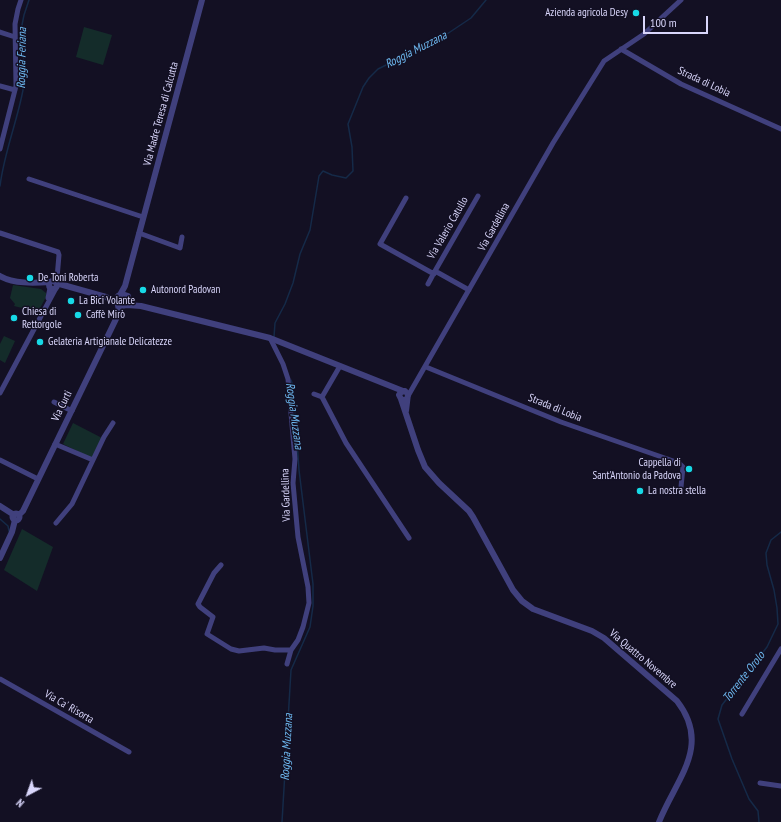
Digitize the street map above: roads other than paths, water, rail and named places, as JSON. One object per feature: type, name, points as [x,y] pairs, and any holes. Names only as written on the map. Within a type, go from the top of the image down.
[{"type":"street","points":[[0,149],[15,90],[17,70],[15,37],[17,13],[21,0]]},
{"type":"street","name":"Via Madre Teresa di Calcutta","points":[[120,295],[125,286],[202,0]]},
{"type":"street","points":[[620,49],[644,34],[680,0]]},
{"type":"street","points":[[0,32],[15,37]]},
{"type":"street","name":"Via Gardellina","points":[[404,396],[416,384],[552,143],[604,61],[620,49]]},
{"type":"street","name":"Strada di Lobia","points":[[620,49],[681,84],[781,129]]},
{"type":"street","points":[[0,86],[15,90]]},
{"type":"street","points":[[29,179],[143,217]]},
{"type":"street","name":"Via Valerio Catullo","points":[[428,284],[478,196]]},
{"type":"street","name":"Via Valerio Catullo","points":[[406,198],[380,244],[469,290]]},
{"type":"street","points":[[0,233],[58,252],[60,255],[57,278],[53,285],[47,305],[0,393]]},
{"type":"street","points":[[139,233],[180,248],[182,237]]},
{"type":"street","points":[[0,276],[13,281],[68,287],[106,297],[123,307],[127,305],[141,306],[272,339],[388,386],[404,396]]},
{"type":"street","points":[[125,286],[129,301],[127,305]]},
{"type":"street","points":[[106,297],[124,294],[141,306]]},
{"type":"street","points":[[117,303],[117,298],[120,295]]},
{"type":"street","name":"Via Curti","points":[[0,558],[12,532],[16,517],[23,511],[116,319],[119,311],[117,303]]},
{"type":"street","name":"Via Gardellina","points":[[272,339],[288,379],[295,459],[293,483],[298,537],[308,586],[309,603],[303,627],[298,640],[291,650],[287,664]]},
{"type":"street","points":[[322,397],[340,366]]},
{"type":"street","name":"Strada di Lobia","points":[[426,366],[561,422],[679,463],[683,467],[681,487]]},
{"type":"street","points":[[314,394],[322,397],[346,442],[409,538]]},
{"type":"street","name":"Via Quattro Novembre","points":[[404,396],[407,417],[425,467],[438,483],[469,511],[476,521],[513,590],[522,600],[536,610],[592,631],[604,638],[677,701],[684,710],[692,735],[690,753],[659,822]]},
{"type":"street","points":[[54,402],[72,411]]},
{"type":"street","points":[[56,523],[72,504],[104,437],[113,423]]},
{"type":"street","points":[[55,444],[93,460]]},
{"type":"street","points":[[0,460],[38,479]]},
{"type":"street","points":[[0,506],[16,517]]},
{"type":"street","points":[[220,565],[214,573],[198,604],[212,617],[207,634],[230,649],[239,651],[264,648],[291,650]]},
{"type":"street","points":[[742,714],[781,649]]},
{"type":"street","name":"Via Ca' Risorta","points":[[0,678],[129,752]]},
{"type":"street","points":[[760,783],[781,786]]},
{"type":"waterway","name":"Roggia Feriana","points":[[0,186],[4,162],[23,90],[24,66],[22,25],[29,0]]},
{"type":"waterway","name":"Roggia Muzzana","points":[[274,337],[275,323],[285,304],[293,283],[300,254],[310,230],[319,176],[323,171],[332,175],[346,178],[353,171],[352,147],[348,124],[363,87],[378,69],[441,38],[471,18],[486,0]]},
{"type":"waterway","name":"Roggia Muzzana","points":[[282,822],[291,670],[310,627],[313,606],[313,584],[299,470],[293,386],[291,380]]},
{"type":"waterway","name":"Roggia Feriana","points":[[0,519],[8,526],[9,531]]},
{"type":"waterway","name":"Torrente Orolo","points":[[759,822],[758,811],[749,799],[732,759],[718,719],[722,705],[767,647],[778,624],[774,590],[767,565],[766,553],[771,540],[781,532]]},
{"type":"place","name":"Azienda agricola Desy","points":[[636,13]]},
{"type":"place","name":"De Toni Roberta","points":[[30,278]]},
{"type":"place","name":"Autonord Padovan","points":[[143,290]]},
{"type":"place","name":"La Bici Volante","points":[[71,301]]},
{"type":"place","name":"Caffè Mirò","points":[[78,315]]},
{"type":"place","name":"Chiesa di Rettorgole","points":[[14,318]]},
{"type":"place","name":"Gelateria Artigianale Delicatezze","points":[[40,342]]},
{"type":"place","name":"Cappella di Sant'Antonio da Padova","points":[[689,469]]},
{"type":"place","name":"La nostra stella","points":[[640,491]]}]
